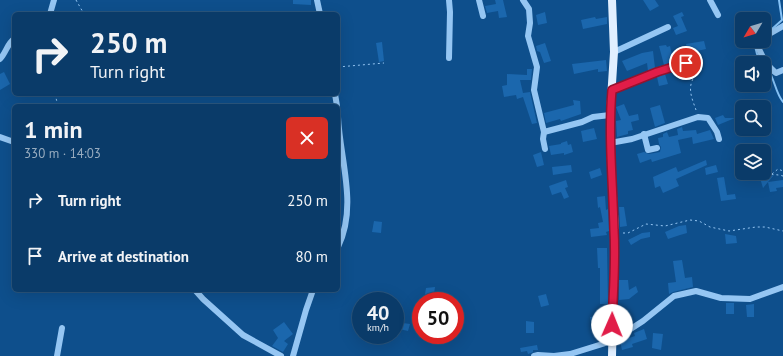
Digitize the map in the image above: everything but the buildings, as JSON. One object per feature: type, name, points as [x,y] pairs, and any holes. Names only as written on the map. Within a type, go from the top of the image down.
[{"type":"main road","points":[[612,0],[614,52],[610,115],[614,232],[612,356]]},
{"type":"street","points":[[51,12],[54,0]]},
{"type":"street","points":[[317,0],[320,12]]},
{"type":"street","points":[[449,0],[449,58]]},
{"type":"street","points":[[479,0],[483,16]]},
{"type":"street","points":[[523,0],[529,9],[530,23],[528,36],[536,66],[534,90],[544,132],[545,149]]},
{"type":"street","points":[[710,0],[718,15]]},
{"type":"street","points":[[771,33],[783,26]]},
{"type":"street","points":[[614,52],[668,27]]},
{"type":"street","points":[[0,59],[12,41]]},
{"type":"street","points":[[759,48],[770,68],[776,73],[783,70]]},
{"type":"street","points":[[612,90],[657,72],[695,60]]},
{"type":"street","points":[[544,132],[582,122],[593,117],[610,115]]},
{"type":"street","points":[[610,142],[632,139],[698,117],[708,118],[717,132],[719,139]]},
{"type":"street","points":[[340,134],[348,204],[346,223],[340,241]]},
{"type":"street","points":[[644,134],[648,150],[657,148]]},
{"type":"street","points":[[0,137],[12,141]]},
{"type":"street","points":[[534,356],[570,354],[612,341],[643,321],[674,296],[696,291],[721,298],[750,299],[783,287]]},
{"type":"street","points":[[197,292],[243,335],[281,356]]},
{"type":"street","points":[[293,356],[312,292]]},
{"type":"street","points":[[57,356],[62,328]]},
{"type":"path","points":[[76,0],[83,12]]},
{"type":"path","points":[[695,60],[698,67],[691,82],[690,91],[698,117]]},
{"type":"path","points":[[340,67],[384,63]]},
{"type":"path","points":[[771,174],[778,169],[783,171]]},
{"type":"path","points":[[771,174],[783,176]]},
{"type":"path","points":[[614,232],[628,232],[646,224],[665,226],[690,220],[699,221],[710,227],[730,231],[765,227],[783,231]]},
{"type":"waterway","points":[[772,29],[782,20],[779,0]]},
{"type":"waterway","points":[[756,48],[758,56]]},
{"type":"waterway","points":[[771,75],[778,94],[783,102]]},
{"type":"route","points":[[612,325],[614,232],[610,142],[612,90],[657,72],[686,63]]}]
